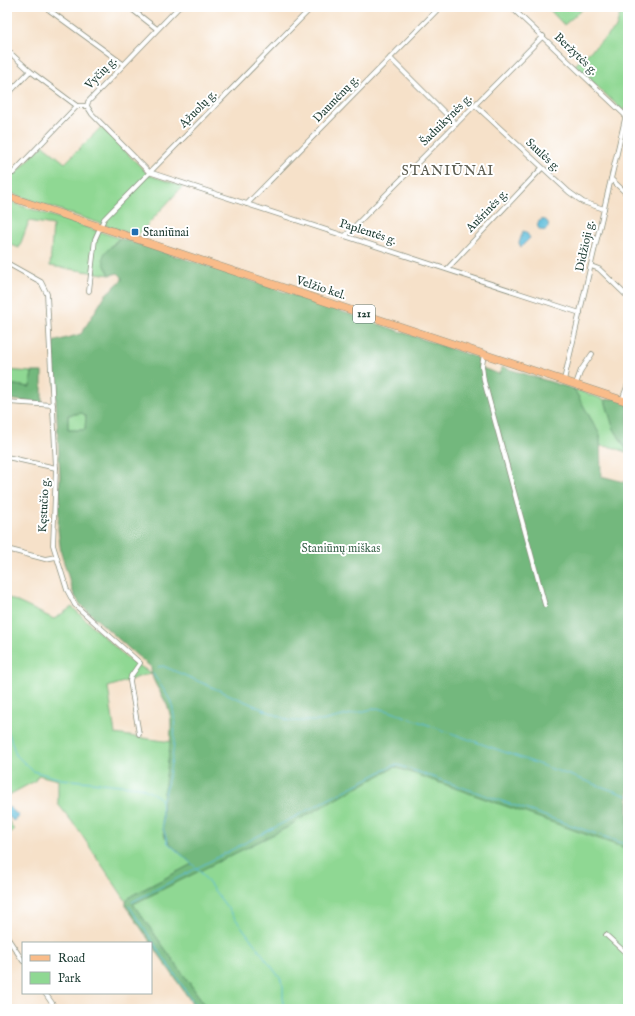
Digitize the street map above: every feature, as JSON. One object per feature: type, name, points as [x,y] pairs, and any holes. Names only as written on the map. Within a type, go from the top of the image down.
[{"type":"main road","name":"Velžio kel.","points":[[7,196],[625,401]]},
{"type":"street","points":[[45,7],[123,64]]},
{"type":"street","points":[[129,7],[157,29]]},
{"type":"street","name":"Vyčių g.","points":[[149,172],[92,114],[87,106],[90,98],[179,7]]},
{"type":"street","name":"Ąžuolų g.","points":[[89,291],[95,239],[110,212],[312,7]]},
{"type":"street","name":"Daumėnų g.","points":[[247,204],[440,7]]},
{"type":"street","name":"Beržytės g.","points":[[512,7],[626,116]]},
{"type":"street","name":"Šaduikynės g.","points":[[346,235],[543,36]]},
{"type":"street","points":[[7,50],[30,71],[77,106],[87,106]]},
{"type":"street","points":[[390,58],[456,124]]},
{"type":"street","points":[[7,96],[30,71]]},
{"type":"street","name":"Saulės g.","points":[[475,105],[542,168],[576,197],[604,209]]},
{"type":"street","points":[[12,173],[77,106]]},
{"type":"street","name":"Didžioji g.","points":[[564,380],[628,106]]},
{"type":"street","name":"Aušrinės g.","points":[[447,269],[542,168]]},
{"type":"street","name":"Paplentės g.","points":[[149,172],[346,235],[580,313]]},
{"type":"street","points":[[611,179],[628,195]]},
{"type":"street","points":[[7,222],[7,228]]},
{"type":"street","name":"Kęstučio g.","points":[[7,263],[41,282],[45,289],[56,468],[52,533],[56,557],[67,590],[75,605],[140,663],[131,676],[130,681],[139,734]]},
{"type":"street","points":[[591,266],[599,269],[628,297]]},
{"type":"street","points":[[484,354],[482,366],[484,381],[545,605]]},
{"type":"street","points":[[576,384],[581,370],[592,354]]},
{"type":"street","points":[[625,401],[628,384]]},
{"type":"street","points":[[7,402],[53,405]]},
{"type":"street","points":[[7,457],[56,468]]},
{"type":"street","points":[[7,549],[45,559],[56,557]]},
{"type":"street","points":[[606,935],[628,955]]},
{"type":"street","points":[[7,937],[22,960]]},
{"type":"street","points":[[46,994],[56,1009]]},
{"type":"green space","points":[[551,7],[585,7],[564,25],[549,9]]},
{"type":"green space","points":[[622,7],[628,7],[628,102],[623,111],[575,65],[616,28]]},
{"type":"green space","points":[[101,127],[149,175],[183,186],[137,236],[7,192],[7,171],[15,174],[43,145],[65,163]]},
{"type":"green space","points":[[7,201],[119,238],[111,246],[105,266],[110,275],[50,266],[53,225],[29,221],[19,248],[7,243]]},
{"type":"green space","name":"Staniūnų miškas","points":[[119,238],[220,270],[478,358],[479,367],[499,374],[502,367],[574,389],[600,435],[601,476],[628,483],[628,849],[395,767],[296,821],[288,827],[133,904],[208,1009],[196,1009],[152,944],[152,942],[150,942],[126,906],[126,901],[131,896],[192,864],[168,841],[163,828],[163,797],[170,743],[170,714],[166,702],[153,679],[151,667],[81,605],[74,595],[61,553],[58,529],[60,476],[53,342],[81,334],[106,294],[122,280],[122,277],[118,273],[110,275],[103,257]],"holes":[[[82,413],[86,416],[85,430],[68,430],[68,415]]]},
{"type":"green space","points":[[7,370],[32,372],[30,387],[7,384]]},
{"type":"green space","points":[[32,372],[42,372],[42,403],[7,399],[7,384],[30,387]]},
{"type":"green space","points":[[574,389],[605,400],[613,427],[628,453],[612,447],[600,446],[600,435]]},
{"type":"green space","points":[[617,398],[628,402],[628,452],[613,427],[605,400]]},
{"type":"green space","points":[[82,413],[86,416],[85,430],[68,430],[68,415]]},
{"type":"green space","points":[[7,597],[54,619],[72,607],[128,659],[151,673],[108,687],[115,734],[171,742],[162,818],[165,838],[192,864],[131,896],[126,901],[77,828],[58,804],[58,780],[38,775],[35,781],[7,796]]},
{"type":"green space","points":[[395,767],[628,849],[628,1009],[208,1009],[133,904],[288,827],[296,821]]},
{"type":"green space","points":[[7,818],[14,830],[7,835]]},
{"type":"water","points":[[543,219],[547,221],[549,225],[547,229],[543,231],[539,229],[537,225],[539,221]]},
{"type":"water","points":[[523,231],[526,232],[530,238],[521,247],[519,243]]},
{"type":"water","points":[[9,807],[19,816],[13,821],[7,814],[7,808]]},
{"type":"waterway","points":[[158,667],[163,666],[290,721],[322,721],[377,708],[389,711],[628,796]]},
{"type":"waterway","points":[[153,674],[170,700],[175,722],[172,760],[165,795],[161,800]]},
{"type":"waterway","points":[[7,728],[16,755],[33,771],[61,779],[140,787],[158,796],[161,801],[163,828],[168,843],[199,870],[280,978],[283,986],[283,1009]]},
{"type":"waterway","points":[[132,902],[392,766],[398,765],[628,845]]},
{"type":"waterway","points":[[129,906],[198,1009]]},
{"type":"place","name":"Staniūnai","points":[[135,232]]},
{"type":"district","name":"STANIŪNAI","points":[[448,171]]}]
